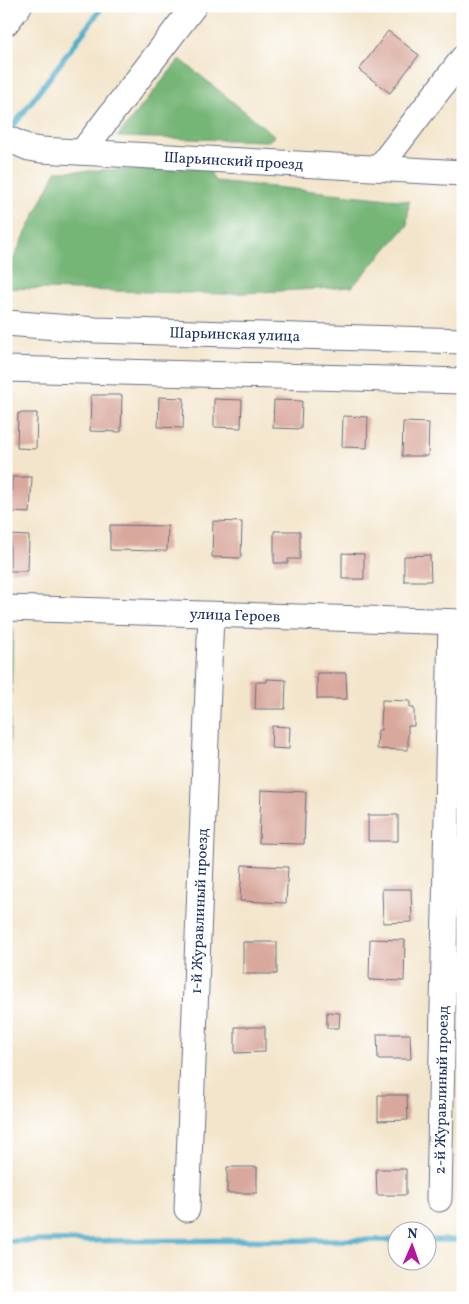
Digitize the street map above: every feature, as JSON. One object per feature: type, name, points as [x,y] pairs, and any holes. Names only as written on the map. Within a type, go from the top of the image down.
[{"type":"street","points":[[6,23],[19,6]]},
{"type":"street","points":[[82,152],[194,6]]},
{"type":"street","points":[[379,168],[463,58]]},
{"type":"street","name":"Шарьинский проезд","points":[[6,138],[29,148],[463,173]]},
{"type":"street","name":"Шарьинская улица","points":[[6,322],[96,330],[463,341]]},
{"type":"street","points":[[6,369],[463,381]]},
{"type":"street","name":"улица Героев","points":[[6,608],[457,622]]},
{"type":"street","name":"1-й Журавлиный проезд","points":[[187,1209],[211,615]]},
{"type":"street","name":"2-й Журавлиный проезд","points":[[439,1199],[457,622]]},
{"type":"green space","points":[[180,59],[275,136],[268,141],[117,137]]},
{"type":"green space","points":[[208,168],[215,181],[409,201],[407,226],[352,287],[225,294],[6,288],[6,274],[56,171]]},
{"type":"green space","points":[[6,627],[13,627],[6,859]]},
{"type":"building","points":[[388,31],[419,55],[390,93],[359,70]]},
{"type":"building","points":[[91,395],[122,395],[121,432],[90,431]]},
{"type":"building","points":[[159,397],[184,398],[183,428],[158,427]]},
{"type":"building","points":[[214,399],[242,400],[241,428],[214,427]]},
{"type":"building","points":[[274,400],[302,401],[301,429],[273,428]]},
{"type":"building","points":[[18,413],[37,413],[36,449],[17,448]]},
{"type":"building","points":[[343,416],[368,417],[367,448],[342,447]]},
{"type":"building","points":[[403,422],[429,423],[428,456],[402,456]]},
{"type":"building","points":[[12,477],[32,477],[30,513],[11,512]]},
{"type":"building","points":[[213,521],[242,522],[241,558],[212,557]]},
{"type":"building","points":[[110,525],[168,526],[167,551],[110,550]]},
{"type":"building","points":[[274,531],[300,531],[300,559],[288,559],[288,563],[274,563]]},
{"type":"building","points":[[10,535],[29,536],[28,571],[10,571]]},
{"type":"building","points":[[342,553],[364,554],[364,579],[342,579]]},
{"type":"building","points":[[430,555],[431,581],[404,581],[404,556]]},
{"type":"building","points":[[459,559],[463,559],[463,585],[459,585]]},
{"type":"building","points":[[317,673],[346,673],[347,699],[317,699]]},
{"type":"building","points":[[267,679],[286,680],[285,709],[255,709],[256,682],[267,682]]},
{"type":"building","points":[[382,700],[410,701],[410,708],[414,708],[414,726],[408,726],[408,750],[377,749],[378,730],[381,730]]},
{"type":"building","points":[[272,726],[290,727],[289,749],[271,748]]},
{"type":"building","points":[[261,790],[306,792],[304,844],[259,843]]},
{"type":"building","points":[[368,815],[398,815],[398,841],[368,841]]},
{"type":"building","points":[[242,865],[288,867],[286,903],[240,901]]},
{"type":"building","points":[[382,889],[411,889],[412,922],[383,923]]},
{"type":"building","points":[[370,939],[405,940],[404,981],[369,980]]},
{"type":"building","points":[[243,942],[277,942],[277,974],[243,974]]},
{"type":"building","points":[[327,1012],[340,1013],[339,1028],[327,1028]]},
{"type":"building","points":[[235,1027],[265,1027],[265,1052],[235,1053]]},
{"type":"building","points":[[377,1034],[410,1034],[411,1059],[378,1059]]},
{"type":"building","points":[[378,1095],[407,1095],[408,1120],[378,1121]]},
{"type":"building","points":[[227,1167],[257,1167],[257,1193],[227,1193]]},
{"type":"building","points":[[376,1169],[406,1169],[406,1195],[377,1195]]},
{"type":"waterway","points":[[14,125],[103,6]]},
{"type":"waterway","points":[[6,1241],[386,1240]]},
{"type":"waterway","points":[[436,1240],[463,1240]]}]
